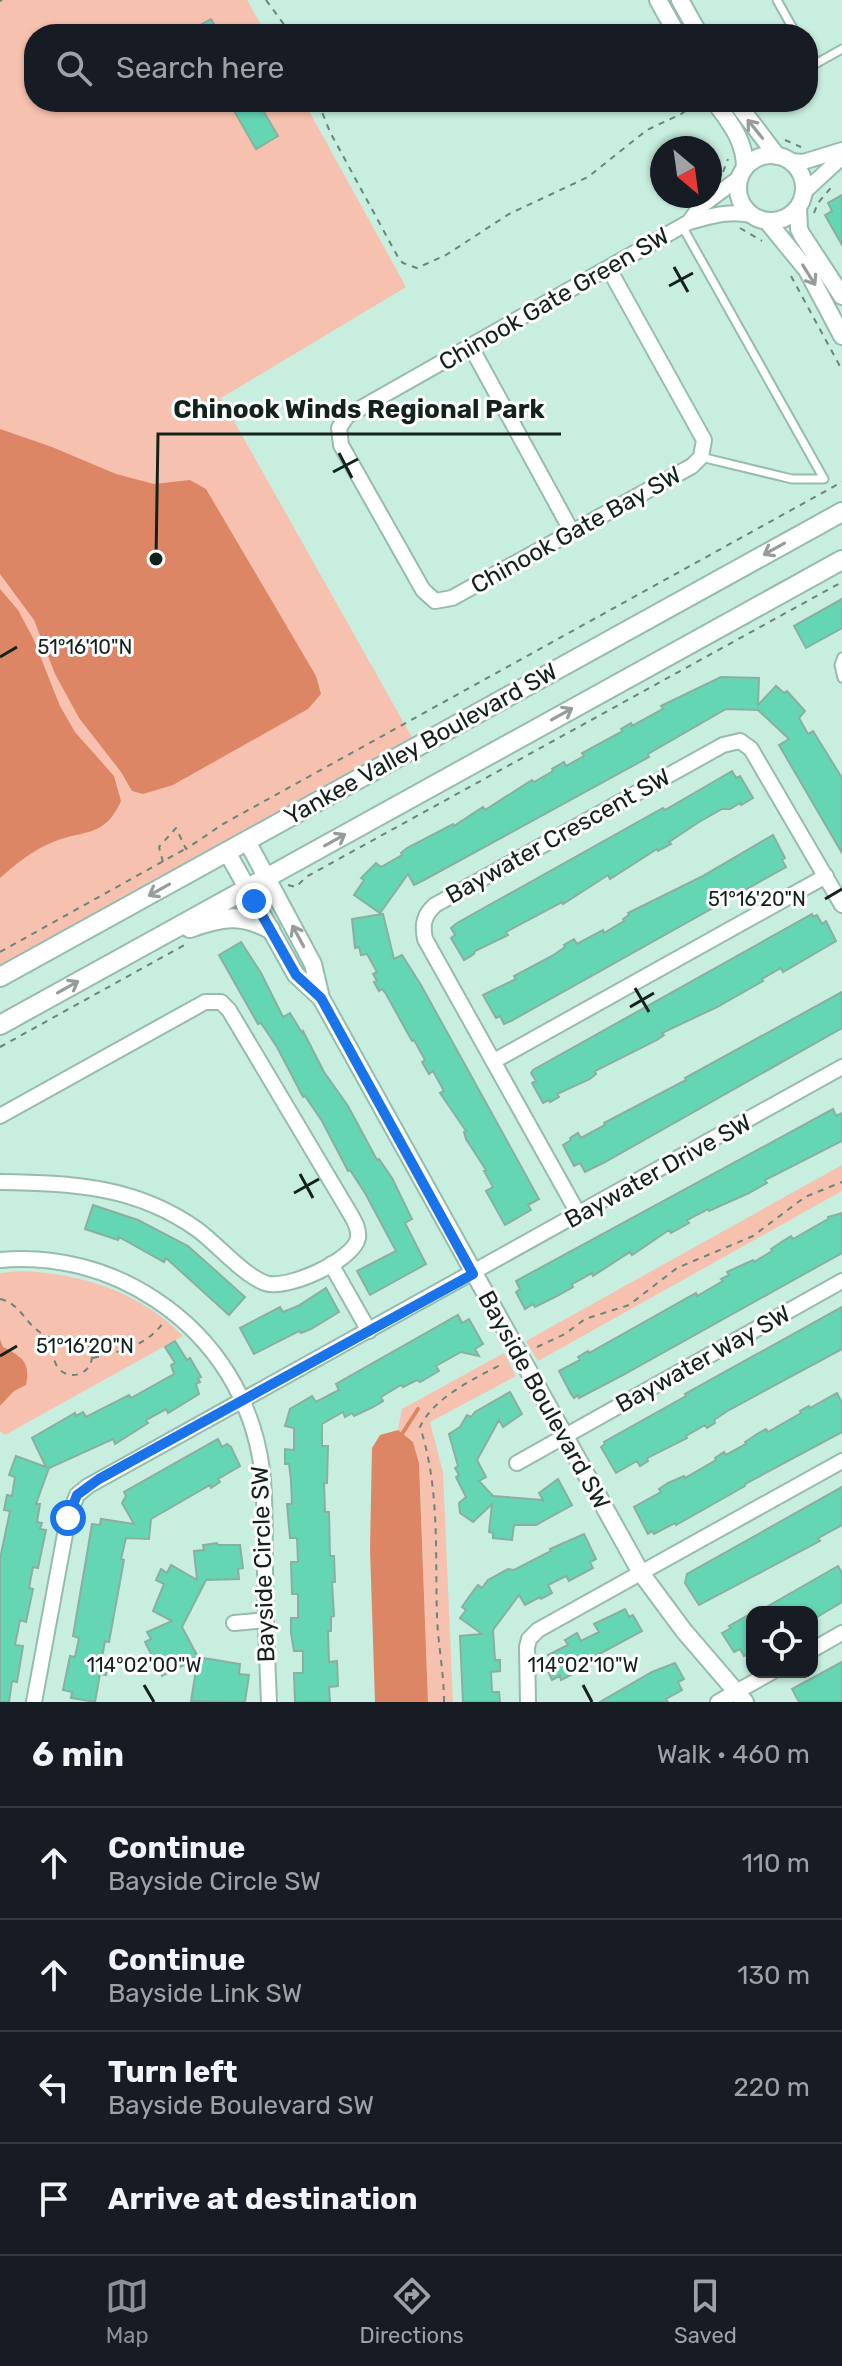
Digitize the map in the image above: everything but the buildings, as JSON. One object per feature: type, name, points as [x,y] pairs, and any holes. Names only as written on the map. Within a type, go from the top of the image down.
[{"type":"main road","name":"Yankee Valley Boulevard SW","points":[[0,977],[842,512]]},
{"type":"main road","name":"Yankee Valley Boulevard SW","points":[[0,1025],[842,560]]},
{"type":"main road","points":[[146,944],[227,918],[247,919],[270,929]]},
{"type":"street","points":[[658,0],[671,24]]},
{"type":"street","points":[[680,0],[693,24]]},
{"type":"street","points":[[734,112],[741,141],[739,199],[807,270],[842,336]]},
{"type":"street","points":[[739,112],[801,175],[799,229],[842,296]]},
{"type":"street","points":[[742,173],[759,157],[803,162],[842,150]]},
{"type":"street","points":[[759,218],[784,219],[842,157]]},
{"type":"street","name":"Chinook Gate Green SW","points":[[686,224],[700,207],[742,173]]},
{"type":"street","name":"Chinook Gate Green SW","points":[[339,428],[347,416],[686,224],[733,211],[759,218]]},
{"type":"street","name":"Chinook Gate Bay SW","points":[[339,428],[341,445],[423,590],[435,601],[452,598],[692,466],[701,457],[704,440],[609,269]]},
{"type":"street","points":[[471,347],[572,532]]},
{"type":"street","name":"Baywater Crescent SW","points":[[579,1215],[425,939],[423,921],[428,911],[732,741],[740,741],[751,749],[842,905]]},
{"type":"street","name":"Bayside Boulevard SW","points":[[247,841],[313,964],[321,998],[641,1573],[740,1697]]},
{"type":"street","name":"Bayside Boulevard SW","points":[[227,852],[296,975],[321,998]]},
{"type":"street","points":[[494,1061],[826,876]]},
{"type":"street","points":[[0,1116],[205,1002],[221,1002],[229,1010],[357,1227],[358,1240],[348,1253],[331,1264],[283,1285],[266,1284],[193,1227],[145,1202],[80,1184],[0,1182]]},
{"type":"street","name":"Baywater Drive SW","points":[[243,1400],[842,1067]]},
{"type":"street","name":"Bayside Circle SW","points":[[0,1260],[50,1261],[110,1274],[137,1287],[188,1322],[225,1368],[243,1400],[259,1451],[262,1472],[269,1702]]},
{"type":"street","points":[[331,1264],[369,1331]]},
{"type":"street","name":"Baywater Way SW","points":[[517,1463],[842,1281]]},
{"type":"street","points":[[34,1702],[68,1518],[77,1495],[99,1479],[243,1400]]},
{"type":"street","points":[[528,1702],[526,1655],[533,1634],[842,1461]]},
{"type":"street","points":[[234,1623],[266,1620]]},
{"type":"street","points":[[818,1647],[842,1633]]},
{"type":"street","points":[[718,1702],[740,1697],[764,1678]]},
{"type":"lane","points":[[777,0],[790,24]]},
{"type":"lane","points":[[818,62],[842,49]]},
{"type":"lane","points":[[686,224],[824,479],[792,479],[701,457]]},
{"type":"lane","points":[[842,657],[839,665],[842,678]]},
{"type":"path","points":[[266,0],[284,24]]},
{"type":"path","points":[[322,112],[399,259],[417,268],[446,255],[509,214],[588,177],[647,130],[684,112]]},
{"type":"path","points":[[781,139],[803,147]]},
{"type":"path","points":[[722,171],[727,166],[729,155]]},
{"type":"path","points":[[813,216],[818,203],[835,185]]},
{"type":"path","points":[[738,227],[770,245]]},
{"type":"path","points":[[791,275],[842,370]]},
{"type":"path","points":[[0,952],[186,849],[245,812],[842,482]]},
{"type":"path","points":[[286,884],[296,887],[306,877],[842,582]]},
{"type":"path","points":[[245,812],[249,820]]},
{"type":"path","points":[[163,862],[159,847],[176,828],[186,849]]},
{"type":"path","points":[[203,836],[207,843]]},
{"type":"path","points":[[0,1047],[185,944],[197,941]]},
{"type":"path","points":[[537,1347],[565,1334],[585,1319],[629,1305],[677,1268],[753,1236],[805,1197],[842,1182]]},
{"type":"path","points":[[0,1299],[16,1306],[37,1333],[61,1341]]},
{"type":"path","points":[[92,1358],[89,1346],[79,1338],[61,1341],[54,1357],[63,1372],[81,1373],[92,1358],[136,1347],[154,1335],[163,1323]]},
{"type":"path","points":[[444,1702],[438,1644],[434,1508],[429,1454],[420,1427],[453,1392],[502,1364]]},
{"type":"shaded area","points":[[0,0],[247,0],[260,24],[24,24],[24,112],[310,112],[406,287],[221,398],[414,741],[0,966]]},
{"type":"shaded area","points":[[0,429],[116,474],[154,484],[190,480],[206,489],[316,676],[321,694],[308,709],[173,785],[143,794],[132,791],[79,718],[55,674],[34,620],[0,574]]},
{"type":"shaded area","points":[[0,589],[18,610],[33,638],[60,706],[75,732],[114,776],[121,801],[115,813],[101,827],[46,845],[0,878]]},
{"type":"shaded area","points":[[842,1165],[842,1191],[538,1361],[526,1341]]},
{"type":"shaded area","points":[[20,1271],[65,1276],[108,1287],[147,1307],[183,1336],[5,1435],[0,1431],[0,1406],[14,1391],[26,1385],[20,1356],[3,1347],[0,1339],[0,1273]]},
{"type":"shaded area","points":[[0,1339],[3,1347],[24,1361],[27,1377],[26,1385],[14,1391],[0,1406]]},
{"type":"shaded area","points":[[504,1353],[516,1376],[430,1422],[443,1473],[453,1702],[428,1702],[419,1463],[413,1442],[398,1430],[402,1409]]},
{"type":"shaded area","points":[[398,1430],[413,1442],[419,1463],[428,1702],[375,1702],[370,1549],[372,1448],[380,1435]]},
{"type":"waterway","points":[[402,1434],[418,1409]]},
{"type":"place","name":"Chinook Winds Regional Park","points":[[156,559]]},
{"type":"route","points":[[68,1518],[77,1495],[99,1479],[473,1274],[321,998],[296,975],[254,901]]}]
